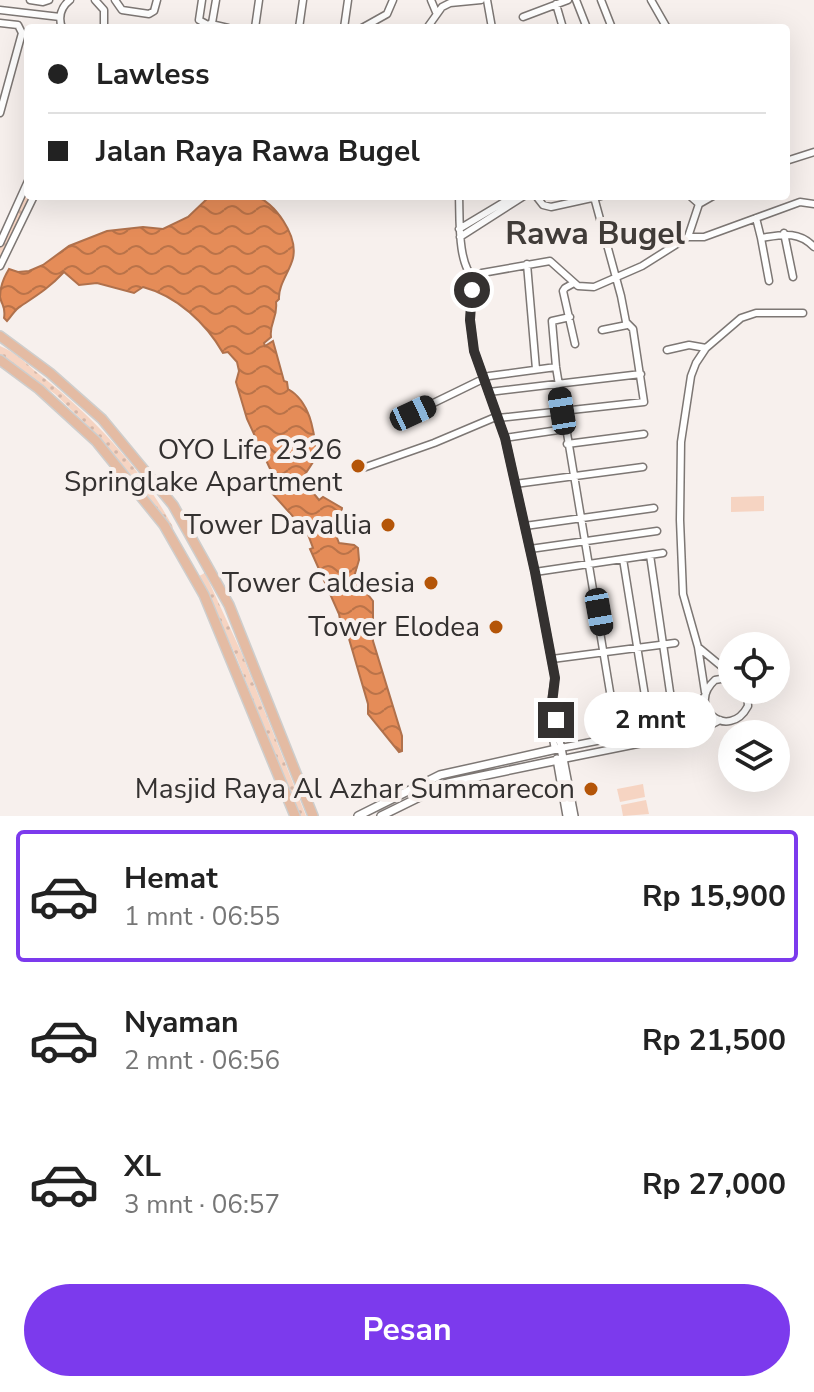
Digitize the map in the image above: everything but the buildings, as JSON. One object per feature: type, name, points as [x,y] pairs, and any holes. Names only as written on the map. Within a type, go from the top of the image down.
[{"type":"main road","points":[[0,336],[50,373],[102,419],[173,505],[229,605],[313,816]]},
{"type":"main road","points":[[0,360],[39,389],[96,441],[164,525],[204,595],[295,816]]},
{"type":"street","points":[[30,0],[49,0]]},
{"type":"street","points":[[61,24],[62,9],[70,0]]},
{"type":"street","points":[[95,0],[104,10],[104,24]]},
{"type":"street","points":[[115,0],[122,10],[149,14],[154,11],[157,0]]},
{"type":"street","points":[[202,0],[199,20],[211,24],[216,0]]},
{"type":"street","points":[[256,24],[259,0]]},
{"type":"street","points":[[300,24],[303,0]]},
{"type":"street","points":[[345,24],[348,0]]},
{"type":"street","points":[[369,24],[387,14],[393,0]]},
{"type":"street","points":[[431,0],[436,12],[434,24]]},
{"type":"street","points":[[436,12],[450,3],[481,0]]},
{"type":"street","points":[[487,0],[491,24]]},
{"type":"street","points":[[523,17],[568,0]]},
{"type":"street","points":[[576,0],[585,24]]},
{"type":"street","points":[[601,0],[610,24]]},
{"type":"street","points":[[651,0],[665,24]]},
{"type":"street","points":[[556,2],[562,24]]},
{"type":"street","points":[[0,10],[60,17]]},
{"type":"street","points":[[0,23],[18,25],[22,33],[0,113]]},
{"type":"street","points":[[790,160],[814,152]]},
{"type":"street","points":[[0,243],[24,190]]},
{"type":"street","points":[[0,266],[32,200]]},
{"type":"street","points":[[459,200],[460,233],[469,273],[475,279]]},
{"type":"street","points":[[460,233],[503,200]]},
{"type":"street","points":[[460,233],[517,200]]},
{"type":"street","points":[[539,200],[551,207],[571,200]]},
{"type":"street","points":[[363,468],[498,417],[644,402],[633,329],[627,325],[595,200]]},
{"type":"street","points":[[694,200],[699,204]]},
{"type":"street","points":[[688,237],[699,204],[706,200]]},
{"type":"street","points":[[567,816],[560,760],[549,716],[555,683],[552,659],[535,572],[505,438],[474,351],[470,320],[475,279],[482,273],[552,261],[574,283],[587,288],[642,266],[688,237],[704,237],[800,202],[814,204]]},
{"type":"street","points":[[756,218],[769,281]]},
{"type":"street","points":[[761,238],[784,233],[804,239],[814,247]]},
{"type":"street","points":[[784,233],[793,277]]},
{"type":"street","points":[[527,264],[536,369]]},
{"type":"street","points":[[574,283],[563,291],[575,344]]},
{"type":"street","points":[[720,720],[708,712],[698,647],[683,594],[679,482],[687,392],[696,363],[706,348],[741,318],[756,313],[803,313]]},
{"type":"street","points":[[570,317],[552,321],[558,384],[613,701],[617,704],[671,699],[650,555]]},
{"type":"street","points":[[602,330],[627,325]]},
{"type":"street","points":[[667,350],[689,345],[706,348]]},
{"type":"street","points":[[413,413],[484,379],[556,367]]},
{"type":"street","points":[[489,392],[641,374]]},
{"type":"street","points":[[505,438],[565,429]]},
{"type":"street","points":[[567,444],[644,434]]},
{"type":"street","points":[[515,484],[643,467]]},
{"type":"street","points":[[525,526],[654,508]]},
{"type":"street","points":[[530,549],[657,531]]},
{"type":"street","points":[[535,572],[663,553]]},
{"type":"street","points":[[623,559],[646,702]]},
{"type":"street","points":[[552,659],[675,643]]},
{"type":"street","points":[[698,647],[718,664]]},
{"type":"street","points":[[358,816],[440,775],[666,728],[683,721],[695,711],[718,679]]},
{"type":"street","points":[[732,720],[743,714],[748,704]]},
{"type":"street","points":[[695,711],[701,712],[705,721],[697,732]]},
{"type":"street","points":[[381,816],[448,783],[697,732],[718,721]]},
{"type":"street","points":[[560,760],[574,816]]},
{"type":"shaded area","points":[[24,190],[24,200],[32,200],[0,266],[0,243]]},
{"type":"shaded area","points":[[0,346],[19,357],[55,387],[112,442],[160,505],[172,530],[141,486],[85,423],[55,394],[0,355]]},
{"type":"shaded area","points":[[764,496],[764,511],[731,512],[731,497]]},
{"type":"shaded area","points":[[205,573],[242,654],[306,816],[299,816],[236,656],[199,576]]},
{"type":"shaded area","points":[[643,784],[645,797],[620,802],[617,789]]},
{"type":"shaded area","points":[[646,800],[649,814],[623,816],[621,805]]},
{"type":"water","points":[[206,200],[263,200],[277,213],[288,230],[294,249],[293,258],[276,302],[271,337],[264,343],[265,346],[273,341],[284,381],[302,402],[310,418],[317,456],[302,479],[319,500],[323,497],[342,508],[337,538],[339,543],[358,548],[359,560],[354,577],[373,601],[373,641],[402,736],[402,751],[399,752],[368,714],[368,704],[347,632],[342,630],[339,614],[310,549],[313,548],[307,532],[298,527],[297,521],[270,491],[272,473],[247,419],[236,382],[239,371],[237,362],[228,352],[223,353],[208,331],[189,312],[156,291],[143,287],[134,293],[97,283],[79,285],[64,272],[17,309],[7,321],[4,318],[0,293],[9,269],[29,271],[69,246],[107,231],[143,227],[163,229],[188,217]]},
{"type":"place","name":"OYO Life 2326 Springlake Apartment","points":[[358,466]]},
{"type":"place","name":"Tower Davallia","points":[[388,525]]},
{"type":"place","name":"Tower Caldesia","points":[[431,583]]},
{"type":"place","name":"Tower Elodea","points":[[496,627]]},
{"type":"place","name":"Masjid Raya Al Azhar Summarecon","points":[[591,789]]},
{"type":"district","name":"Rawa Bugel","points":[[595,233]]},
{"type":"route","points":[[472,290],[470,320],[474,351],[505,438],[535,572],[555,678],[551,712],[556,720]]}]
